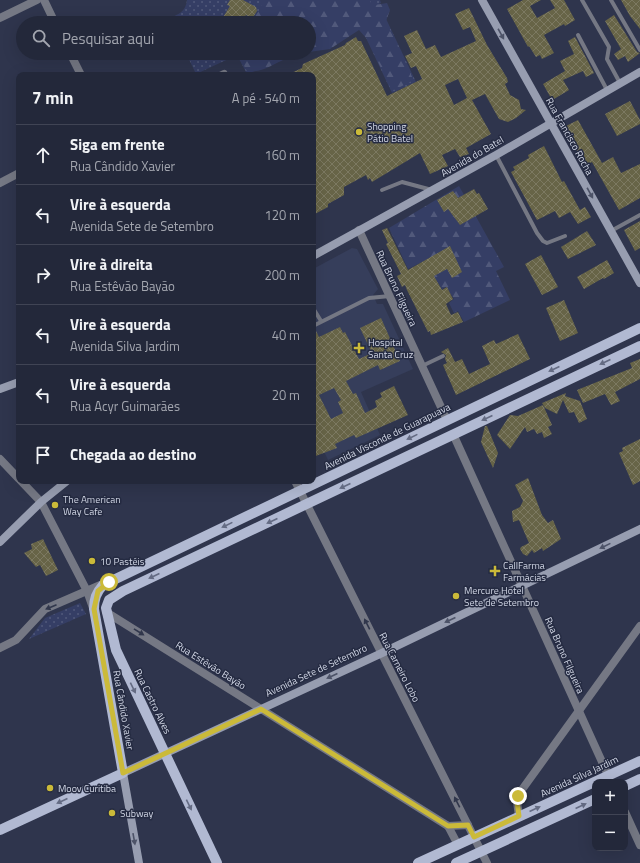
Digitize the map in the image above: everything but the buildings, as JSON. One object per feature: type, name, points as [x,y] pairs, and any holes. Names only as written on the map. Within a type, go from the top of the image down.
[{"type":"main road","name":"Rua Francisco Rocha","points":[[482,0],[640,283]]},
{"type":"main road","name":"Avenida do Batel","points":[[316,254],[496,155],[640,72]]},
{"type":"main road","name":"Avenida Visconde de Guarapuava","points":[[316,480],[337,473],[640,328]]},
{"type":"main road","points":[[106,612],[109,600],[115,594],[640,346]]},
{"type":"main road","points":[[0,389],[16,383]]},
{"type":"main road","points":[[337,473],[365,476]]},
{"type":"main road","points":[[0,542],[41,502],[63,484]]},
{"type":"main road","name":"Avenida Visconde de Guarapuava","points":[[117,578],[297,486]]},
{"type":"main road","name":"Avenida Sete de Setembro","points":[[0,830],[382,653],[640,529]]},
{"type":"main road","name":"Rua Cândido Xavier","points":[[117,578],[98,591],[94,609],[139,863]]},
{"type":"main road","name":"Rua Castro Alves","points":[[106,612],[119,658],[217,863]]},
{"type":"main road","name":"Avenida Silva Jardim","points":[[418,863],[640,761]]},
{"type":"main road","points":[[628,785],[640,779]]},
{"type":"main road","points":[[456,863],[592,800]]},
{"type":"street","points":[[0,18],[36,0]]},
{"type":"street","points":[[44,0],[52,16]]},
{"type":"street","points":[[74,60],[80,72]]},
{"type":"street","points":[[0,183],[16,175]]},
{"type":"street","name":"Rua Bruno Filgueira","points":[[359,230],[447,420]]},
{"type":"street","name":"Rua Bruno Filgueira","points":[[453,434],[608,775]]},
{"type":"street","points":[[0,459],[16,476]]},
{"type":"street","name":"Rua Cândido Xavier","points":[[24,484],[41,502],[87,591],[94,609]]},
{"type":"street","name":"Rua Carneiro Lobo","points":[[297,486],[487,863]]},
{"type":"street","name":"Avenida Visconde de Guarapuava","points":[[0,648],[20,636],[42,612],[117,578]]},
{"type":"street","name":"Rua Estêvão Bayão","points":[[106,612],[448,826]]},
{"type":"street","points":[[519,816],[517,802],[521,791],[640,626]]},
{"type":"street","points":[[626,815],[640,845]]},
{"type":"street","points":[[458,845],[448,826],[468,825]]},
{"type":"lane","points":[[582,0],[609,47],[607,59],[620,83]]},
{"type":"lane","points":[[611,0],[640,50]]},
{"type":"lane","points":[[578,35],[607,90]]},
{"type":"lane","points":[[496,155],[543,242],[547,243],[565,236]]},
{"type":"lane","points":[[382,190],[402,182],[432,190]]},
{"type":"lane","points":[[611,231],[640,215]]},
{"type":"lane","points":[[316,324],[369,298],[390,296]]},
{"type":"lane","points":[[316,313],[321,321]]},
{"type":"lane","points":[[422,366],[443,356]]},
{"type":"shaded area","name":"Hospital Santa Cruz","points":[[352,248],[357,249],[378,289],[373,295],[377,304],[383,304],[413,369],[361,392],[380,435],[328,460],[316,434],[316,267]]},
{"type":"green space","points":[[187,0],[380,0],[381,3],[379,4],[416,82],[392,93],[359,23],[316,23],[316,16],[174,16],[183,10]]},
{"type":"green space","points":[[263,0],[370,0],[371,3],[375,5],[387,3],[390,10],[386,21],[413,79],[412,81],[394,90],[391,89],[367,39],[359,30],[330,49],[316,51],[316,16],[256,16]]},
{"type":"green space","points":[[189,60],[226,60],[200,72],[195,72]]},
{"type":"green space","points":[[240,60],[282,60],[252,72],[246,72]]},
{"type":"green space","points":[[241,60],[283,60],[262,70],[247,71]]},
{"type":"green space","points":[[459,186],[504,267],[496,271],[510,300],[464,322],[458,311],[454,313],[449,303],[454,299],[446,287],[442,289],[424,261],[408,269],[389,228]]},
{"type":"green space","points":[[80,603],[86,614],[29,639],[45,618]]},
{"type":"place","name":"Shopping Pátio Batel","points":[[359,132]]},
{"type":"place","name":"Hospital Santa Cruz","points":[[359,348]]},
{"type":"place","name":"The American Way Cafe","points":[[55,505]]},
{"type":"place","name":"10 Pastéis","points":[[92,561]]},
{"type":"place","name":"CallFarma Farmácias","points":[[495,571]]},
{"type":"place","name":"Mercure Hotel Sete de Setembro","points":[[456,596]]},
{"type":"place","name":"Moov Curitiba","points":[[50,788]]},
{"type":"place","name":"Subway","points":[[112,813]]},
{"type":"route","points":[[109,582],[98,591],[94,600],[94,609],[123,773],[261,709],[448,826],[454,827],[468,825],[474,837],[519,816],[517,809],[518,796]]}]
